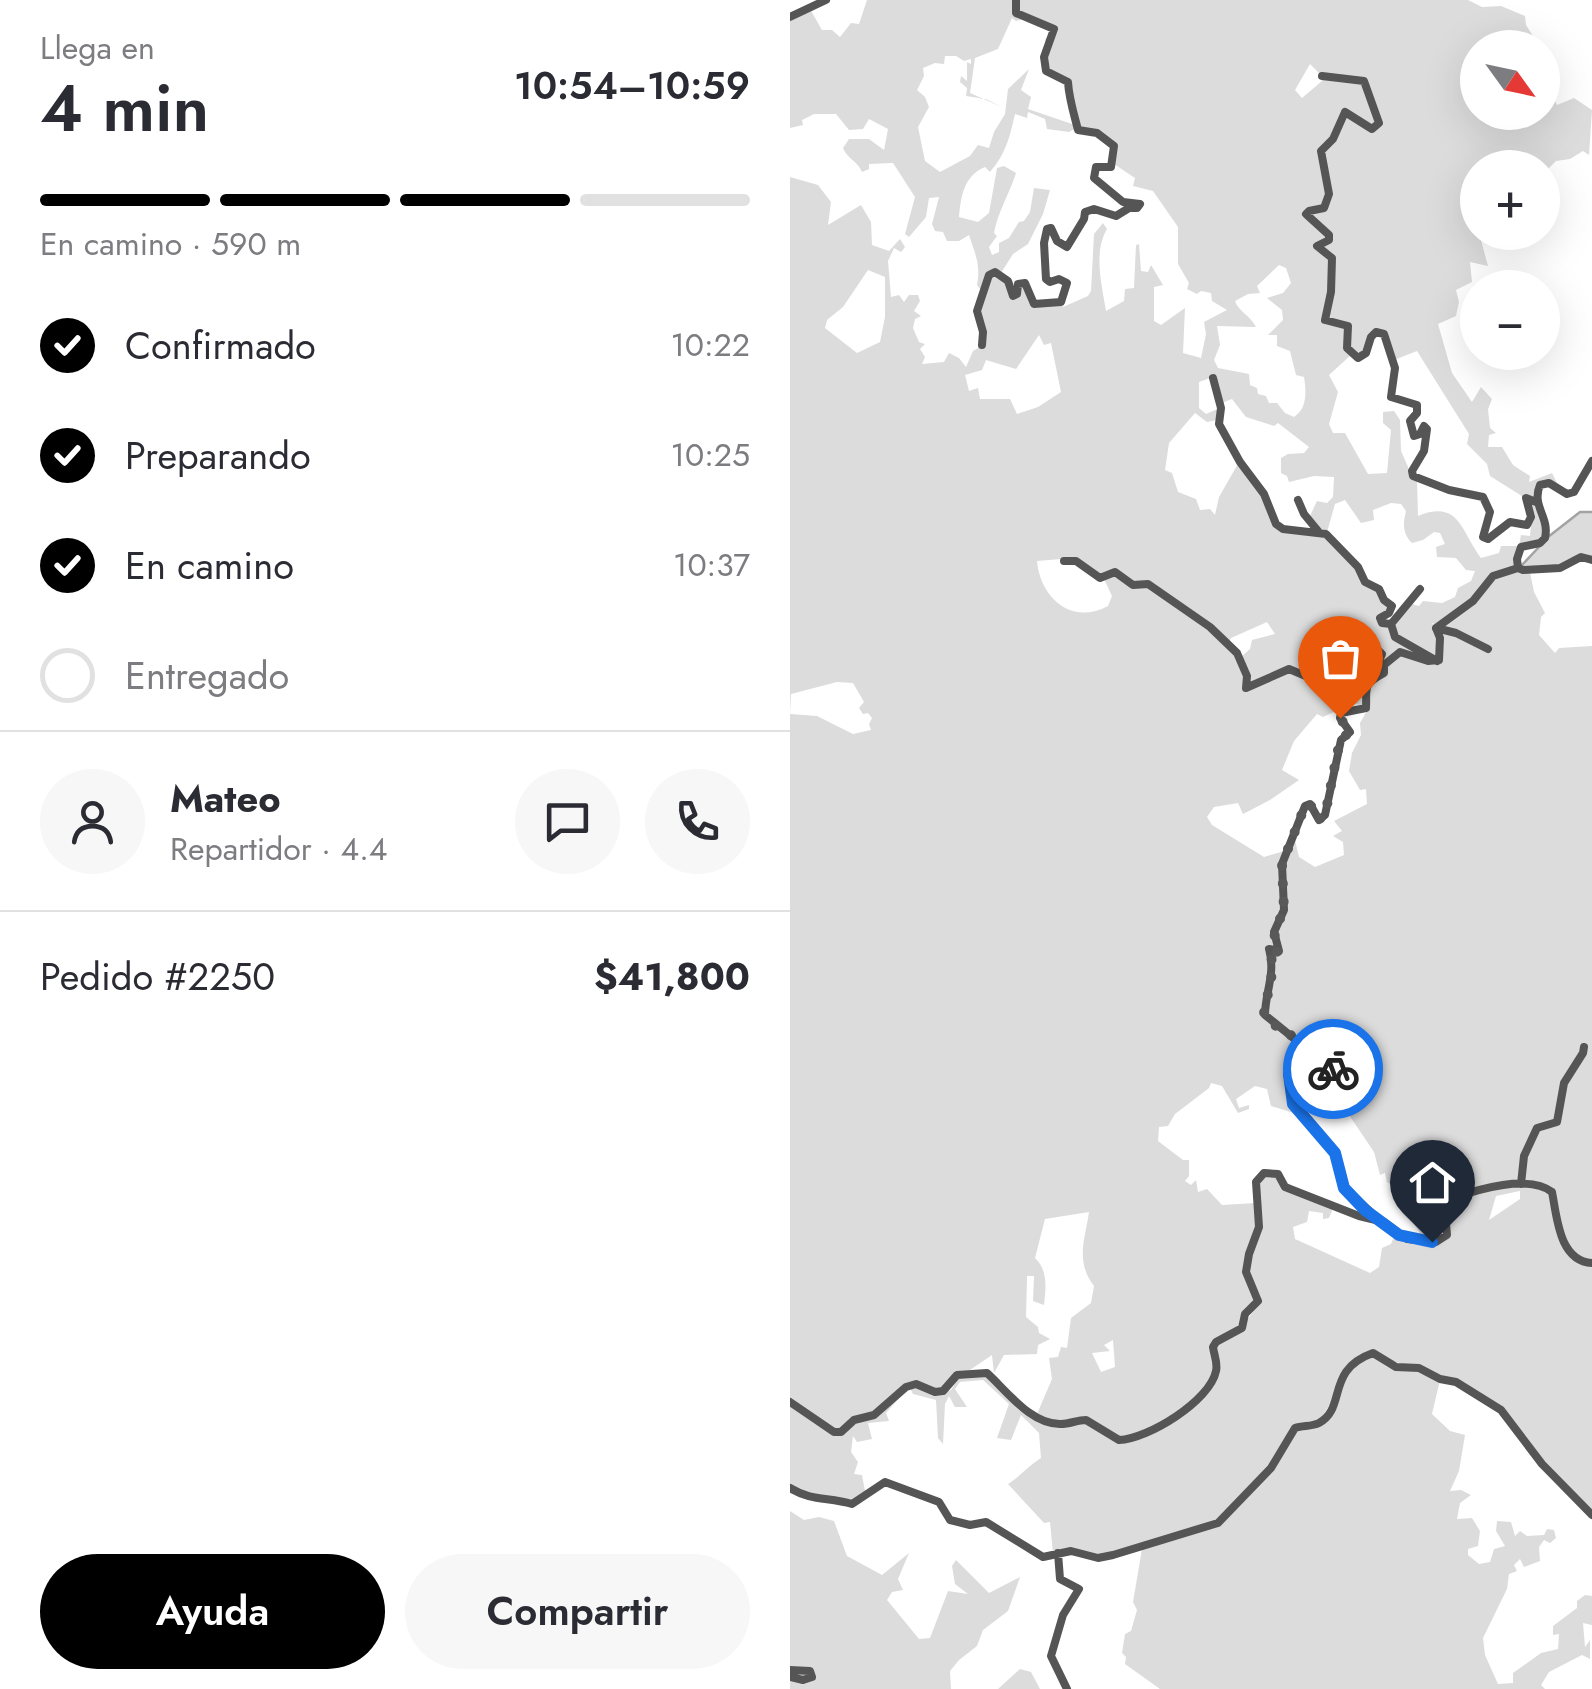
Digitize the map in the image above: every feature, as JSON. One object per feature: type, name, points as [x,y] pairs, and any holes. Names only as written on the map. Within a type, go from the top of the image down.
[{"type":"street","points":[[790,17],[826,0]]},
{"type":"street","points":[[982,345],[977,312],[989,274],[995,272],[1006,279],[1014,296],[1018,284],[1025,283],[1034,304],[1061,302],[1068,283],[1046,280],[1047,229],[1052,229],[1057,241],[1066,247],[1085,212],[1094,208],[1116,216],[1140,204],[1124,202],[1094,178],[1096,167],[1111,167],[1114,146],[1098,133],[1078,130],[1068,82],[1046,71],[1044,57],[1054,29],[1016,13],[1016,0]]},
{"type":"street","points":[[1322,76],[1364,81],[1379,122],[1372,129],[1345,112],[1321,152],[1329,198],[1324,208],[1306,214],[1330,240],[1317,248],[1330,253],[1332,258],[1332,292],[1325,320],[1348,326],[1347,348],[1358,358],[1366,353],[1371,337],[1382,331],[1396,368],[1391,398],[1417,405],[1417,413],[1410,421],[1414,436],[1424,426],[1427,429],[1424,451],[1413,476],[1449,490],[1483,497],[1490,512],[1482,537],[1491,538],[1497,529],[1510,522],[1527,525],[1531,517],[1526,498],[1536,502]]},
{"type":"street","points":[[1212,378],[1221,408],[1219,424],[1264,494],[1276,524],[1318,531],[1332,538],[1358,566],[1365,582],[1382,592],[1392,606],[1380,621],[1391,624]]},
{"type":"street","points":[[1518,568],[1521,546],[1540,543],[1545,538],[1546,520],[1536,502],[1537,490],[1544,482],[1567,494],[1574,492],[1592,461]]},
{"type":"street","points":[[1298,500],[1318,531]]},
{"type":"street","points":[[1436,628],[1473,601],[1493,576],[1518,568],[1560,568],[1580,556],[1592,560]]},
{"type":"street","points":[[1064,561],[1076,561],[1100,578],[1115,572],[1133,585],[1148,584],[1210,627],[1237,654],[1248,676],[1246,688],[1289,669],[1312,678],[1339,671],[1343,666],[1357,678],[1372,650],[1382,654],[1366,687],[1366,708],[1340,713],[1350,732],[1340,740],[1325,815],[1318,820],[1310,804],[1305,806],[1282,864],[1284,910],[1274,932],[1278,952],[1270,949],[1273,969],[1264,1013],[1338,1074],[1327,1079],[1296,1066],[1289,1074],[1293,1104],[1335,1153],[1344,1188],[1365,1210],[1407,1239],[1436,1242],[1448,1235],[1445,1212],[1452,1199],[1498,1186],[1532,1182],[1552,1192],[1554,1218],[1570,1254],[1578,1261],[1592,1263]]},
{"type":"street","points":[[1391,624],[1420,590]]},
{"type":"street","points":[[1391,624],[1395,637],[1437,660]]},
{"type":"street","points":[[1436,628],[1488,649]]},
{"type":"street","points":[[1436,628],[1441,649],[1437,660]]},
{"type":"street","points":[[1372,678],[1384,673],[1384,665],[1400,652],[1428,662],[1437,660]]},
{"type":"street","points":[[1521,1184],[1524,1156],[1536,1130],[1557,1122],[1564,1083],[1584,1047]]},
{"type":"street","points":[[790,1402],[834,1432],[841,1432],[854,1420],[874,1415],[906,1387],[916,1384],[935,1392],[944,1391],[957,1375],[987,1373],[1024,1408],[1046,1421],[1064,1424],[1086,1420],[1119,1440],[1135,1438],[1198,1400],[1215,1375],[1212,1347],[1242,1328],[1246,1314],[1258,1301],[1246,1264],[1259,1228],[1256,1184],[1260,1176],[1275,1173],[1285,1188],[1384,1222]]},
{"type":"street","points":[[790,1488],[809,1499],[852,1504],[885,1482],[938,1502],[950,1520],[986,1522],[1044,1556],[1071,1551],[1098,1558],[1113,1555],[1218,1523],[1271,1468],[1294,1428],[1314,1425],[1326,1417],[1345,1370],[1373,1354],[1396,1367],[1420,1368],[1440,1379],[1456,1382],[1501,1410],[1542,1464],[1592,1515]]},
{"type":"street","points":[[1058,1553],[1060,1580],[1078,1587],[1063,1615],[1052,1656],[1067,1689]]},
{"type":"street","points":[[790,1670],[810,1671],[812,1677],[790,1677]]},
{"type":"shaded area","points":[[867,0],[1015,0],[1015,14],[1053,30],[1047,43],[1051,30],[1012,18],[998,49],[975,58],[970,93],[983,98],[966,96],[967,88],[960,82],[961,76],[967,81],[967,62],[971,64],[971,59],[964,61],[956,56],[945,56],[944,64],[923,68],[924,76],[917,90],[929,107],[918,127],[925,161],[940,172],[970,156],[978,145],[989,148],[1005,114],[1008,89],[1029,69],[1021,90],[1031,97],[1028,109],[1075,125],[1069,132],[1047,129],[1045,119],[1028,112],[1027,118],[1015,114],[1007,144],[995,165],[990,172],[985,167],[978,171],[968,181],[959,217],[978,222],[989,213],[997,168],[1004,166],[1016,173],[996,225],[997,236],[989,247],[992,255],[999,252],[999,243],[1009,238],[1030,212],[1034,188],[1050,190],[1028,244],[1013,254],[1001,273],[988,274],[985,287],[980,289],[977,285],[978,265],[969,235],[959,241],[947,241],[943,232],[935,231],[932,224],[939,197],[929,198],[926,217],[909,237],[905,234],[915,197],[893,163],[869,164],[869,169],[862,172],[843,148],[849,139],[869,139],[884,150],[888,129],[869,119],[863,129],[849,130],[836,114],[814,114],[802,120],[803,125],[790,128],[790,19],[810,9],[822,30],[832,30],[840,37],[851,23],[859,24]]},
{"type":"shaded area","points":[[1018,0],[1468,0],[1482,7],[1501,6],[1525,16],[1529,30],[1460,30],[1460,130],[1560,130],[1560,104],[1574,98],[1592,110],[1589,155],[1583,151],[1560,160],[1560,150],[1460,150],[1460,250],[1484,250],[1488,266],[1470,262],[1471,270],[1460,270],[1456,316],[1438,324],[1452,373],[1472,402],[1481,387],[1492,399],[1488,409],[1490,428],[1496,433],[1489,435],[1488,447],[1502,447],[1513,465],[1530,476],[1529,482],[1552,473],[1567,493],[1544,481],[1536,490],[1535,500],[1528,495],[1525,498],[1490,476],[1487,464],[1467,444],[1469,434],[1417,351],[1394,360],[1381,330],[1370,336],[1365,352],[1358,356],[1348,347],[1349,325],[1326,320],[1333,286],[1333,260],[1331,252],[1318,247],[1331,235],[1308,214],[1325,209],[1331,194],[1322,152],[1334,140],[1346,113],[1372,130],[1380,123],[1361,77],[1321,75],[1310,64],[1295,90],[1302,98],[1322,81],[1321,77],[1360,80],[1377,123],[1372,128],[1349,111],[1342,113],[1332,138],[1320,151],[1327,203],[1319,210],[1305,211],[1313,225],[1328,235],[1316,245],[1316,249],[1331,258],[1324,321],[1347,327],[1346,348],[1351,355],[1329,375],[1338,392],[1329,424],[1333,433],[1345,433],[1368,474],[1387,473],[1391,430],[1383,423],[1383,412],[1394,411],[1400,420],[1401,451],[1417,479],[1418,516],[1432,512],[1451,515],[1481,558],[1499,553],[1501,546],[1519,546],[1521,535],[1530,536],[1528,497],[1543,518],[1543,536],[1540,542],[1520,546],[1517,567],[1492,575],[1472,600],[1437,625],[1432,623],[1439,638],[1438,659],[1396,636],[1393,619],[1408,603],[1419,606],[1423,601],[1442,603],[1455,597],[1458,588],[1471,581],[1475,571],[1466,570],[1456,558],[1437,557],[1436,547],[1445,544],[1440,533],[1412,543],[1405,532],[1406,511],[1401,504],[1391,503],[1373,510],[1374,520],[1361,523],[1345,500],[1335,504],[1327,532],[1318,529],[1309,518],[1317,501],[1327,503],[1333,497],[1334,477],[1314,476],[1289,482],[1281,473],[1281,458],[1304,453],[1309,447],[1278,423],[1274,426],[1246,417],[1232,399],[1222,403],[1213,377],[1199,382],[1199,408],[1206,414],[1220,408],[1217,420],[1207,422],[1195,413],[1169,443],[1165,470],[1172,473],[1178,492],[1196,499],[1200,510],[1210,509],[1215,515],[1219,497],[1239,462],[1252,477],[1279,529],[1326,535],[1357,567],[1365,583],[1378,590],[1383,601],[1391,606],[1379,618],[1381,624],[1390,625],[1394,638],[1433,660],[1400,651],[1375,676],[1383,654],[1374,648],[1357,677],[1343,666],[1313,677],[1286,670],[1249,687],[1249,675],[1240,658],[1250,649],[1252,640],[1275,634],[1267,622],[1231,638],[1229,643],[1211,626],[1148,583],[1136,585],[1115,571],[1101,577],[1073,558],[1037,561],[1044,586],[1070,610],[1094,611],[1108,606],[1112,596],[1104,579],[1110,577],[1121,577],[1136,587],[1147,585],[1209,628],[1236,654],[1246,676],[1243,685],[1248,690],[1285,673],[1312,680],[1343,668],[1357,679],[1364,673],[1373,651],[1380,654],[1365,687],[1366,706],[1340,701],[1338,710],[1323,717],[1317,714],[1294,741],[1282,770],[1299,780],[1243,814],[1238,803],[1214,807],[1207,817],[1212,825],[1264,857],[1284,851],[1280,863],[1283,910],[1273,932],[1277,951],[1273,946],[1268,949],[1270,966],[1264,1016],[1337,1075],[1327,1078],[1296,1065],[1288,1073],[1288,1106],[1297,1114],[1271,1106],[1267,1089],[1255,1086],[1236,1099],[1239,1108],[1249,1105],[1249,1109],[1238,1113],[1222,1086],[1211,1083],[1175,1114],[1168,1126],[1159,1127],[1158,1141],[1183,1160],[1189,1160],[1185,1181],[1191,1185],[1196,1180],[1198,1192],[1207,1189],[1222,1205],[1256,1203],[1257,1227],[1244,1272],[1257,1297],[1244,1313],[1241,1326],[1215,1340],[1211,1347],[1214,1369],[1210,1381],[1177,1413],[1123,1438],[1086,1418],[1059,1422],[1037,1414],[1052,1379],[1049,1358],[1058,1357],[1061,1347],[1067,1348],[1071,1318],[1091,1303],[1094,1286],[1083,1259],[1089,1212],[1045,1219],[1035,1258],[1044,1274],[1044,1305],[1033,1301],[1034,1276],[1027,1276],[1026,1317],[1038,1327],[1039,1333],[1050,1339],[1038,1345],[1037,1354],[1004,1355],[994,1373],[992,1355],[956,1374],[943,1389],[917,1382],[905,1385],[873,1413],[853,1418],[835,1430],[790,1400],[790,714],[790,177],[818,185],[831,202],[828,225],[861,205],[871,222],[872,245],[889,251],[900,239],[905,247],[901,252],[894,248],[888,261],[891,297],[899,295],[904,302],[909,295],[918,295],[920,301],[914,311],[921,316],[915,319],[913,328],[919,342],[925,344],[920,349],[925,357],[922,364],[944,362],[949,353],[966,367],[973,351],[983,345],[978,312],[992,274],[1005,280],[1013,297],[1018,296],[1019,285],[1024,284],[1034,305],[1063,307],[1088,296],[1094,234],[1103,223],[1107,229],[1100,248],[1100,269],[1106,311],[1124,301],[1125,289],[1134,288],[1139,244],[1141,271],[1148,272],[1151,265],[1163,285],[1154,287],[1154,321],[1161,325],[1185,308],[1183,353],[1201,358],[1204,322],[1227,310],[1212,301],[1211,293],[1197,294],[1187,289],[1189,283],[1178,264],[1178,227],[1153,191],[1133,186],[1135,178],[1114,164],[1114,142],[1098,131],[1079,130],[1069,81],[1047,70],[1045,57],[1055,29],[1017,12]],"holes":[[[1279,265],[1286,268],[1291,283],[1283,293],[1267,298],[1282,310],[1283,320],[1268,335],[1277,335],[1277,346],[1290,351],[1296,375],[1304,377],[1304,404],[1294,417],[1258,394],[1257,388],[1250,385],[1249,374],[1218,368],[1214,360],[1220,345],[1217,326],[1256,327],[1235,301],[1260,293],[1257,286]],[[868,270],[885,277],[885,317],[880,342],[857,353],[825,328],[827,320],[843,307]],[[1039,335],[1044,345],[1051,343],[1061,392],[1038,407],[1017,414],[1010,399],[980,399],[978,388],[969,391],[965,375],[982,370],[986,360],[1016,369]],[[837,682],[853,683],[864,702],[859,708],[872,718],[871,730],[853,734],[817,716],[790,714],[791,694]],[[1113,1340],[1115,1367],[1101,1372],[1092,1353],[1110,1351],[1104,1345]]]},
{"type":"shaded area","points":[[1579,512],[1592,512],[1592,558],[1559,567],[1519,567],[1551,534]]},
{"type":"shaded area","points":[[1518,570],[1530,572],[1534,592],[1545,613],[1539,635],[1555,653],[1559,648],[1592,646],[1592,1261],[1574,1253],[1567,1244],[1554,1191],[1540,1182],[1523,1182],[1525,1156],[1535,1130],[1523,1156],[1520,1182],[1450,1197],[1443,1212],[1446,1234],[1435,1240],[1424,1239],[1409,1216],[1407,1202],[1400,1199],[1399,1189],[1387,1182],[1385,1173],[1380,1175],[1374,1152],[1339,1100],[1321,1107],[1299,1107],[1304,1094],[1292,1086],[1291,1074],[1297,1068],[1316,1078],[1338,1078],[1338,1071],[1273,1023],[1266,1013],[1274,969],[1271,949],[1280,952],[1275,933],[1285,910],[1283,864],[1293,832],[1299,857],[1315,867],[1344,855],[1343,842],[1333,836],[1342,831],[1334,821],[1367,804],[1366,789],[1360,790],[1349,771],[1361,735],[1360,723],[1369,707],[1367,688],[1373,679],[1385,674],[1385,665],[1400,653],[1428,663],[1439,661],[1438,631],[1455,634],[1485,649],[1457,632],[1438,628],[1474,602],[1493,577]]},
{"type":"shaded area","points":[[1271,1174],[1333,1208],[1329,1218],[1323,1219],[1323,1213],[1309,1211],[1307,1222],[1293,1227],[1295,1239],[1370,1273],[1379,1267],[1382,1248],[1391,1244],[1395,1234],[1444,1241],[1447,1212],[1453,1200],[1514,1186],[1550,1194],[1565,1249],[1581,1263],[1592,1265],[1592,1513],[1543,1463],[1502,1409],[1420,1367],[1397,1366],[1378,1353],[1355,1360],[1320,1421],[1302,1423],[1278,1456],[1217,1522],[1113,1554],[1053,1554],[1050,1522],[1044,1523],[1008,1484],[1041,1458],[1039,1433],[1021,1415],[1011,1440],[997,1438],[1009,1404],[983,1380],[960,1382],[955,1389],[967,1407],[955,1407],[949,1396],[943,1444],[938,1438],[936,1400],[913,1394],[910,1388],[944,1393],[951,1390],[959,1377],[986,1375],[1045,1423],[1082,1421],[1122,1442],[1182,1414],[1215,1382],[1214,1352],[1218,1343],[1237,1334],[1260,1302],[1248,1272],[1255,1241],[1259,1178]],"holes":[[[1520,1191],[1520,1199],[1489,1220],[1496,1196]]]},
{"type":"shaded area","points":[[1373,1355],[1440,1380],[1432,1414],[1450,1431],[1465,1435],[1459,1471],[1450,1491],[1461,1490],[1471,1495],[1460,1503],[1457,1519],[1472,1518],[1480,1531],[1478,1546],[1468,1549],[1468,1555],[1479,1564],[1490,1562],[1494,1549],[1505,1546],[1496,1531],[1497,1521],[1511,1522],[1515,1536],[1520,1531],[1527,1536],[1554,1530],[1556,1538],[1550,1543],[1544,1540],[1539,1547],[1540,1561],[1524,1567],[1520,1559],[1514,1565],[1517,1571],[1509,1574],[1507,1589],[1483,1638],[1485,1655],[1498,1684],[1513,1683],[1513,1673],[1541,1653],[1558,1649],[1559,1634],[1553,1635],[1553,1626],[1577,1608],[1577,1601],[1585,1595],[1592,1596],[1592,1625],[1583,1623],[1585,1647],[1590,1640],[1590,1659],[1582,1655],[1549,1672],[1541,1685],[1545,1689],[1160,1689],[1125,1664],[1122,1653],[1125,1634],[1131,1631],[1137,1610],[1133,1602],[1142,1549],[1219,1524],[1252,1488],[1295,1429],[1321,1423],[1346,1371]]},
{"type":"shaded area","points":[[907,1389],[886,1413],[889,1421],[868,1423],[872,1439],[857,1442],[853,1436],[851,1452],[858,1462],[854,1474],[862,1475],[865,1491],[851,1502],[809,1497],[790,1486],[790,1405],[833,1434],[866,1419]]},
{"type":"shaded area","points":[[790,1511],[804,1520],[819,1517],[834,1521],[847,1556],[882,1575],[909,1553],[898,1579],[903,1590],[892,1592],[887,1600],[919,1639],[930,1638],[948,1591],[968,1594],[955,1584],[952,1566],[956,1560],[989,1593],[1020,1577],[1008,1611],[983,1630],[977,1646],[950,1671],[951,1689],[790,1689]]},
{"type":"shaded area","points":[[1020,1669],[1031,1672],[1040,1689],[998,1689]]},
{"type":"waterway","points":[[1548,537],[1580,512],[1592,512]]},
{"type":"waterway","points":[[1521,566],[1539,547]]},
{"type":"way so far","points":[[1333,1069],[1264,1013],[1273,969],[1270,948],[1278,952],[1274,932],[1284,910],[1285,851],[1305,806],[1310,804],[1318,820],[1325,815],[1340,740],[1350,732],[1348,724],[1340,718]]},
{"type":"route","points":[[1333,1069],[1338,1076],[1327,1079],[1296,1066],[1289,1074],[1293,1104],[1335,1153],[1344,1188],[1365,1210],[1407,1239],[1432,1242]]}]
